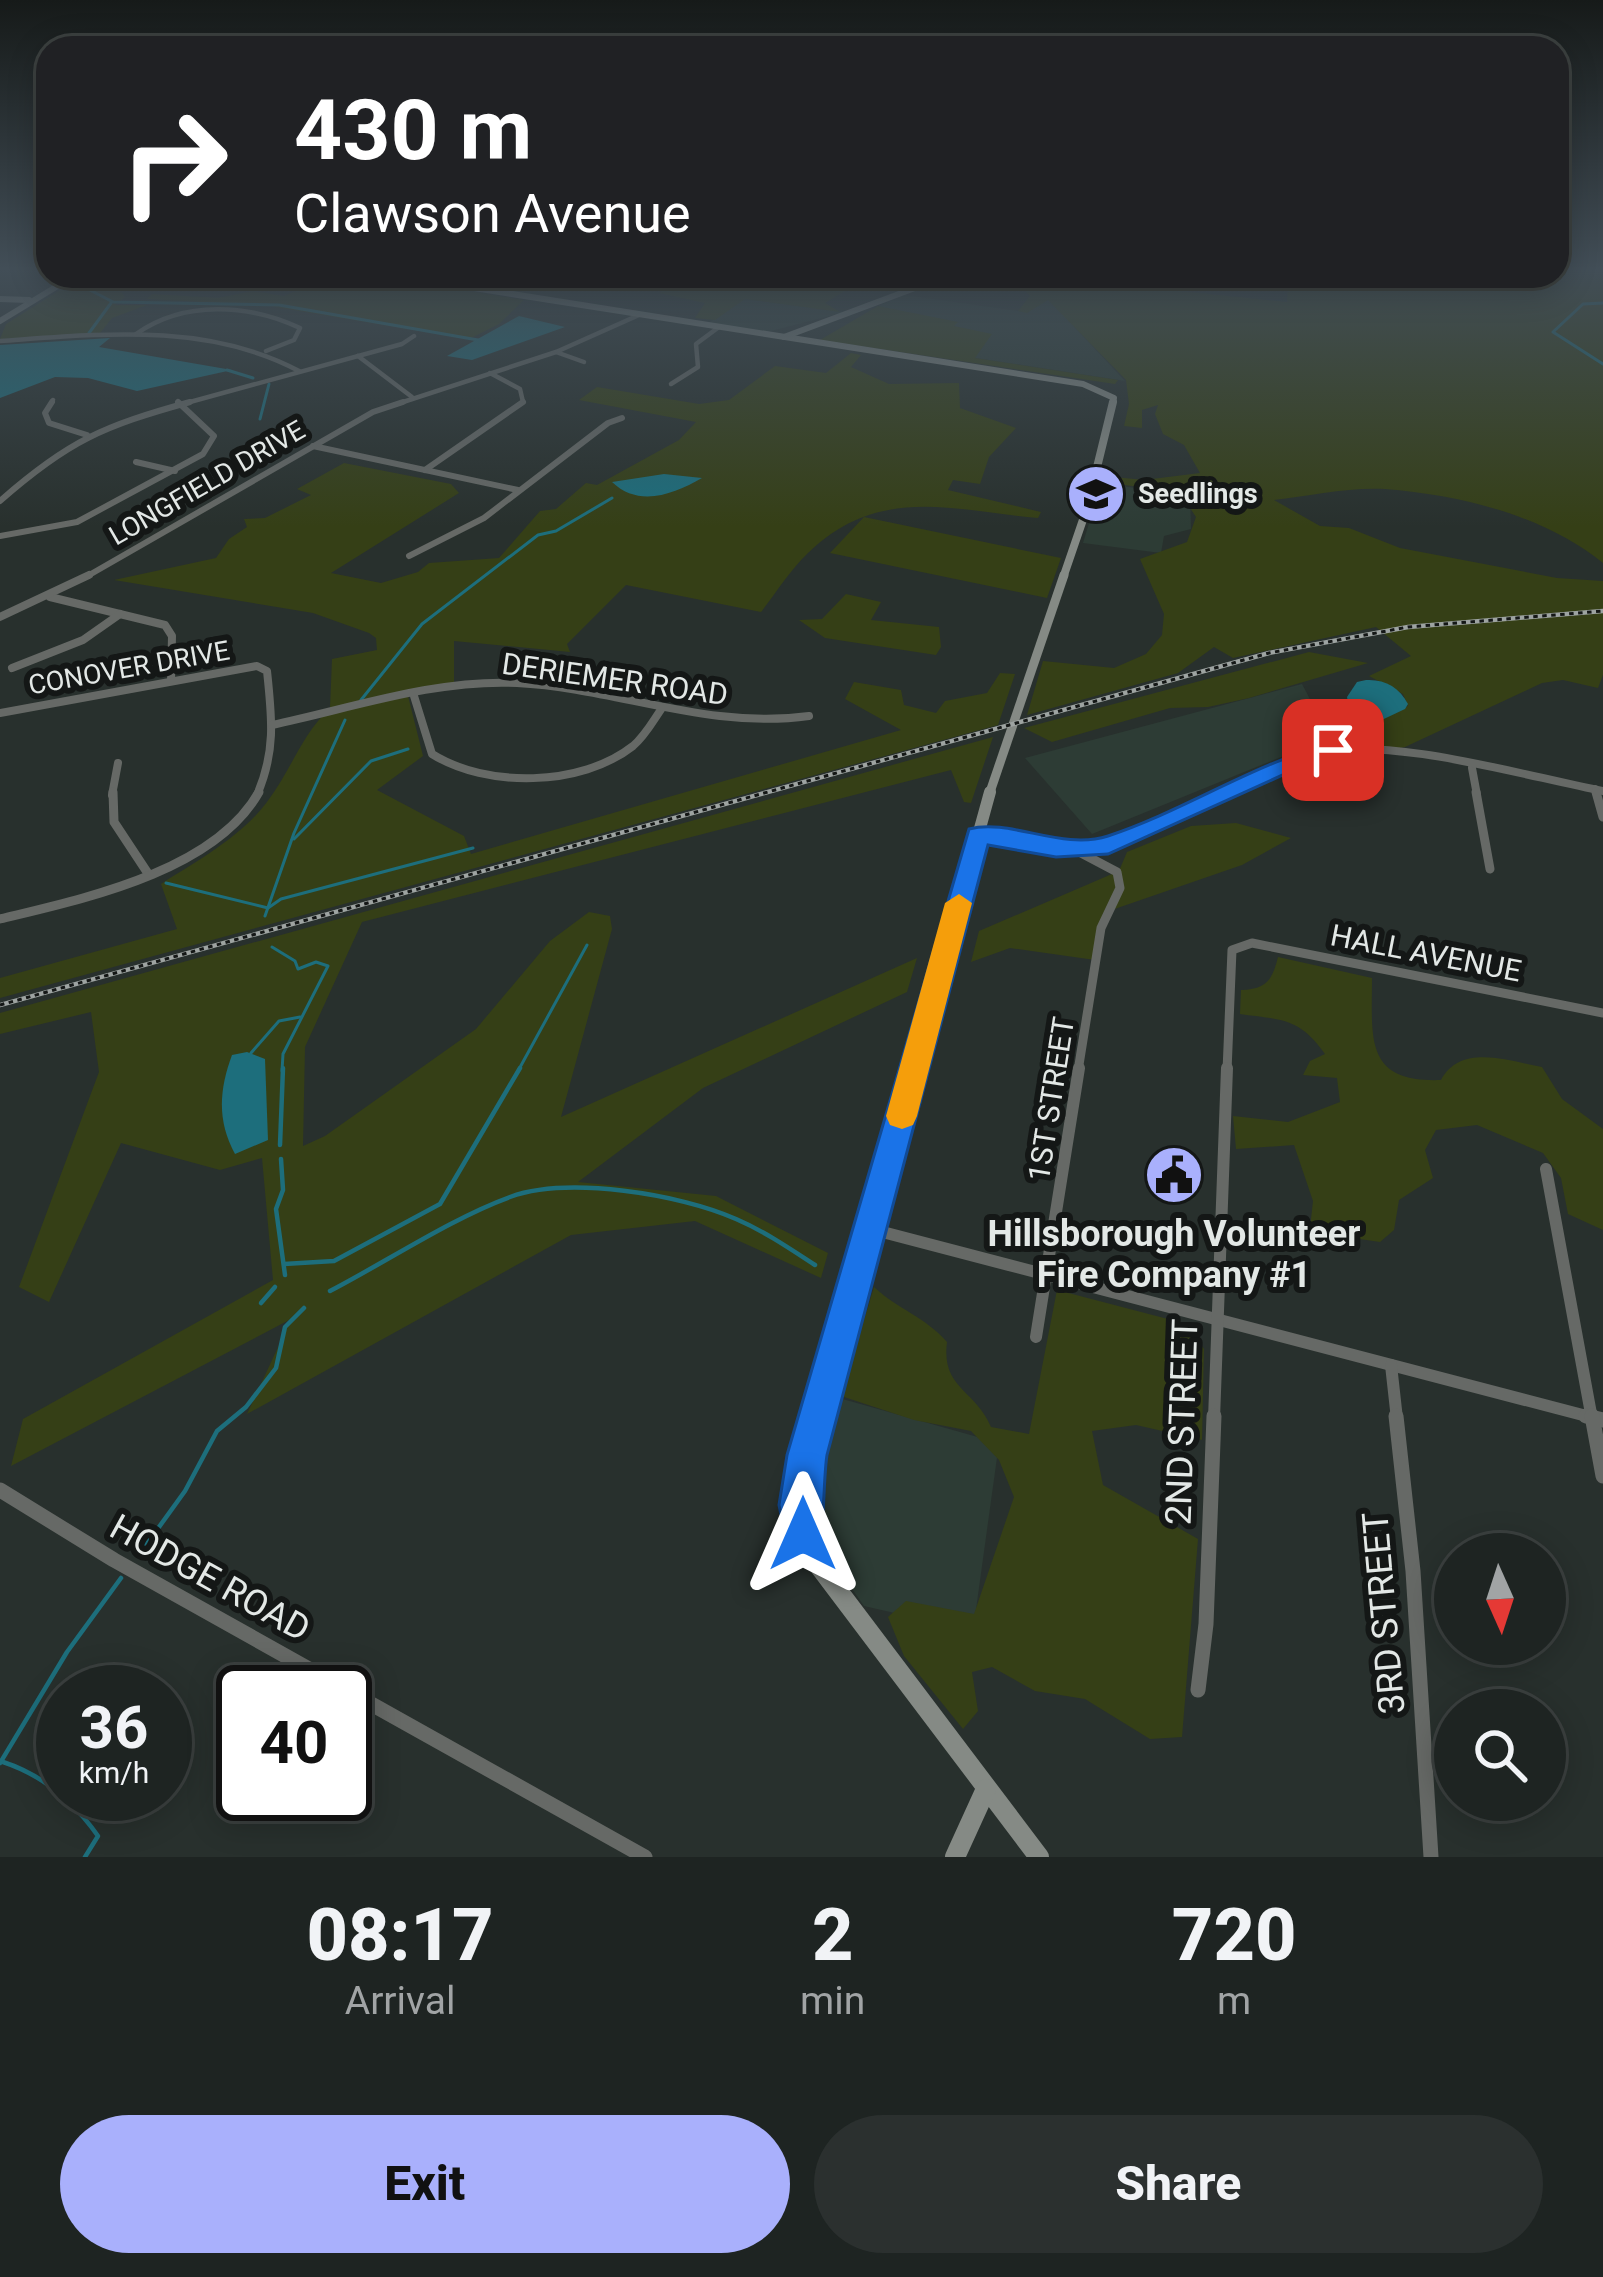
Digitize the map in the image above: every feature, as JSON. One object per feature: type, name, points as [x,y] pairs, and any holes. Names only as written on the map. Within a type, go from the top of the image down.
[{"type":"street","points":[[270,354],[298,371]]},
{"type":"street","points":[[0,501],[41,463],[87,435],[178,402],[365,354]]},
{"type":"street","name":"LONGFIELD DRIVE","points":[[0,617],[50,597],[313,446],[412,397],[551,354]]},
{"type":"street","points":[[561,354],[584,362]]},
{"type":"street","points":[[671,384],[698,367],[697,354]]},
{"type":"street","points":[[885,354],[1094,386],[1113,396],[1087,508],[1019,700],[978,835],[807,1455],[800,1522],[814,1559],[1040,1857]]},
{"type":"street","points":[[358,356],[377,368],[388,385],[412,397]]},
{"type":"street","points":[[425,470],[523,402],[520,389],[490,373]]},
{"type":"street","points":[[52,400],[45,413],[49,423],[87,435]]},
{"type":"street","points":[[0,536],[76,522],[203,454],[214,436],[178,402]]},
{"type":"street","points":[[409,556],[429,550],[608,423],[622,418]]},
{"type":"street","points":[[313,446],[518,490]]},
{"type":"street","points":[[136,462],[175,471]]},
{"type":"street","points":[[50,597],[148,618],[170,630],[171,681]]},
{"type":"street","points":[[12,668],[83,640],[120,614]]},
{"type":"street","name":"CONOVER DRIVE","points":[[0,712],[265,668],[272,724]]},
{"type":"street","name":"DERIEMER ROAD","points":[[272,724],[481,684],[519,683],[757,724],[809,716]]},
{"type":"street","points":[[414,696],[432,754],[465,773],[494,778],[530,776],[607,760],[633,746],[662,708]]},
{"type":"street","points":[[0,919],[148,875],[204,844],[246,809],[270,771],[272,724]]},
{"type":"street","points":[[978,835],[1070,849],[1125,841],[1313,753],[1370,752],[1599,790],[1603,817]]},
{"type":"street","points":[[118,763],[121,773],[111,816],[148,875]]},
{"type":"street","points":[[1472,768],[1490,869]]},
{"type":"street","name":"1ST STREET","points":[[1036,1337],[1101,928],[1120,888],[1114,855],[1125,841]]},
{"type":"street","points":[[1070,849],[1117,872]]},
{"type":"street","name":"HALL AVENUE","points":[[1239,944],[1603,1013]]},
{"type":"street","name":"2ND STREET","points":[[1198,1690],[1206,1624],[1232,950],[1239,944]]},
{"type":"street","points":[[1546,1169],[1598,1418],[1603,1476]]},
{"type":"street","points":[[871,1229],[1598,1418]]},
{"type":"street","name":"3RD STREET","points":[[1391,1364],[1412,1571],[1432,1857]]},
{"type":"street","name":"HODGE ROAD","points":[[0,1490],[114,1560],[644,1857]]},
{"type":"street","points":[[955,1857],[986,1789]]},
{"type":"shaded area","points":[[968,354],[1099,354],[1125,381]]},
{"type":"shaded area","points":[[1101,484],[1190,494],[1191,529],[1164,536],[1161,553],[1083,543]]},
{"type":"shaded area","points":[[1302,684],[1330,737],[1092,834],[1025,758]]},
{"type":"shaded area","points":[[839,1398],[999,1443],[973,1631],[864,1606],[825,1550],[814,1509],[820,1461]]},
{"type":"green space","points":[[854,354],[861,355],[851,367],[889,384],[959,383],[960,408],[1016,428],[989,457],[980,484],[953,480],[948,490],[1041,512],[1038,518],[945,508],[889,510],[834,532],[801,560],[761,612],[626,585],[567,644],[570,652],[454,641],[454,683],[407,692],[423,756],[377,790],[464,836],[471,854],[901,730],[845,699],[854,682],[901,690],[904,705],[936,713],[945,701],[987,693],[1000,673],[1015,674],[998,725],[0,998],[0,978],[177,929],[161,884],[232,837],[267,802],[330,708],[332,659],[377,650],[376,638],[369,633],[313,613],[114,580],[216,558],[229,539],[247,527],[244,519],[265,518],[311,495],[297,489],[344,463],[451,484],[459,493],[331,573],[381,583],[418,572],[429,563],[499,558],[540,511],[556,509],[586,483],[597,485],[679,440],[696,422],[579,400],[597,387],[699,404],[729,400],[775,366],[826,373]]},
{"type":"green space","points":[[912,354],[978,354],[975,358],[1118,380],[1115,384]]},
{"type":"green space","points":[[1100,354],[1603,354],[1603,563],[1528,520],[1443,496],[1372,489],[1274,500],[1320,526],[1349,528],[1400,548],[1557,578],[1603,581],[1603,675],[1598,688],[1563,680],[1542,683],[1405,747],[1344,745],[1355,732],[1408,706],[1403,694],[1369,676],[1411,656],[1376,627],[1233,658],[1214,647],[1178,673],[1027,715],[1043,661],[1114,668],[1146,654],[1162,635],[1164,614],[1140,559],[1187,542],[1196,517],[1186,502],[1190,494],[1103,482],[1104,476],[1144,480],[1200,473],[1184,445],[1163,434],[1155,414],[1158,405],[1142,410],[1142,428],[1124,426],[1129,404],[1126,380]]},
{"type":"green space","points":[[864,517],[1061,558],[1047,598],[830,553]]},
{"type":"green space","points":[[846,594],[881,602],[871,620],[939,627],[941,647],[936,655],[825,638],[799,620],[822,619]]},
{"type":"green space","points":[[1309,652],[1368,663],[1249,698],[1208,707],[1170,708],[1052,742],[1024,728]]},
{"type":"green space","points":[[993,737],[971,803],[964,802],[951,770],[362,922],[305,1047],[303,1146],[325,1136],[476,1029],[550,941],[589,912],[610,916],[612,929],[561,1117],[917,958],[907,992],[703,1088],[578,1182],[716,1196],[828,1253],[821,1278],[695,1221],[571,1235],[247,1414],[291,1319],[11,1466],[23,1419],[273,1280],[262,1158],[220,1170],[121,1143],[49,1302],[19,1287],[99,1072],[91,1012],[0,1034],[0,1013]]},
{"type":"green space","points":[[1236,823],[1291,838],[1242,865],[1103,913],[1095,960],[1010,948],[971,962],[979,931],[1119,871],[1127,852],[1191,826]]},
{"type":"green space","points":[[1278,957],[1372,978],[1378,1053],[1398,1074],[1441,1080],[1460,1062],[1486,1057],[1542,1067],[1562,1099],[1603,1129],[1603,1230],[1568,1214],[1561,1178],[1543,1153],[1477,1125],[1436,1130],[1425,1150],[1433,1178],[1399,1200],[1394,1230],[1380,1242],[1339,1236],[1308,1246],[1313,1201],[1294,1145],[1236,1149],[1233,1116],[1288,1122],[1340,1102],[1337,1078],[1303,1075],[1310,1061],[1325,1054],[1307,1033],[1288,1022],[1240,1014],[1241,990],[1267,982]]},
{"type":"green space","points":[[874,1287],[947,1342],[954,1380],[991,1427],[1029,1434],[1057,1290],[1187,1324],[1204,1349],[1202,1440],[1136,1425],[1092,1431],[1103,1485],[1198,1539],[1182,1737],[1150,1739],[1085,1699],[1035,1691],[992,1667],[972,1672],[978,1711],[963,1729],[904,1656],[888,1617],[906,1601],[974,1614],[1014,1497],[999,1460],[971,1431],[914,1420],[841,1396]]},
{"type":"water","points":[[0,354],[138,354],[232,370],[137,391],[88,378],[55,377],[0,398]]},
{"type":"water","points":[[451,354],[490,354],[472,360],[447,356]]},
{"type":"water","points":[[664,474],[702,478],[657,496],[634,495],[612,482]]},
{"type":"water","points":[[1357,682],[1396,689],[1408,704],[1405,709],[1369,726],[1352,722],[1347,697]]},
{"type":"water","points":[[247,1052],[265,1059],[268,1140],[235,1154],[225,1130],[222,1093],[232,1055]]},
{"type":"waterway","points":[[1587,354],[1603,364]]},
{"type":"waterway","points":[[227,370],[253,378]]},
{"type":"waterway","points":[[260,419],[269,384]]},
{"type":"waterway","points":[[361,700],[422,624],[538,535],[556,531],[612,498]]},
{"type":"waterway","points":[[268,908],[294,833],[345,720]]},
{"type":"waterway","points":[[294,839],[371,761],[408,749]]},
{"type":"waterway","points":[[268,908],[281,899],[473,848]]},
{"type":"waterway","points":[[166,883],[268,908]]},
{"type":"waterway","points":[[265,916],[268,908]]},
{"type":"waterway","points":[[518,1071],[587,945]]},
{"type":"waterway","points":[[272,947],[295,961],[298,969],[316,962],[328,966],[283,1054],[282,1071]]},
{"type":"waterway","points":[[251,1053],[279,1021],[300,1017]]},
{"type":"waterway","points":[[280,1145],[283,1068]]},
{"type":"waterway","points":[[284,1264],[334,1261],[440,1204],[520,1068]]},
{"type":"waterway","points":[[281,1159],[283,1190],[276,1209],[285,1275]]},
{"type":"waterway","points":[[330,1291],[488,1206],[534,1191],[562,1188],[624,1191],[713,1210],[756,1229],[815,1265]]},
{"type":"waterway","points":[[261,1303],[275,1287]]},
{"type":"waterway","points":[[141,1552],[185,1491],[217,1431],[246,1407],[276,1368],[285,1327],[304,1308]]},
{"type":"waterway","points":[[0,1763],[67,1652],[121,1578]]},
{"type":"waterway","points":[[3,1762],[44,1782],[79,1812],[98,1836],[85,1857]]},
{"type":"railway","points":[[0,1005],[1269,653],[1408,627],[1603,611]]},
{"type":"slow traffic","points":[[902,1116],[959,903]]},
{"type":"place","name":"Seedlings","points":[[1096,494]]},
{"type":"place","name":"Hillsborough Volunteer Fire Company #1","points":[[1174,1175]]},
{"type":"route","points":[[803,1534],[799,1505],[807,1455],[978,835],[1056,848],[1108,846],[1298,759],[1333,750]]}]
